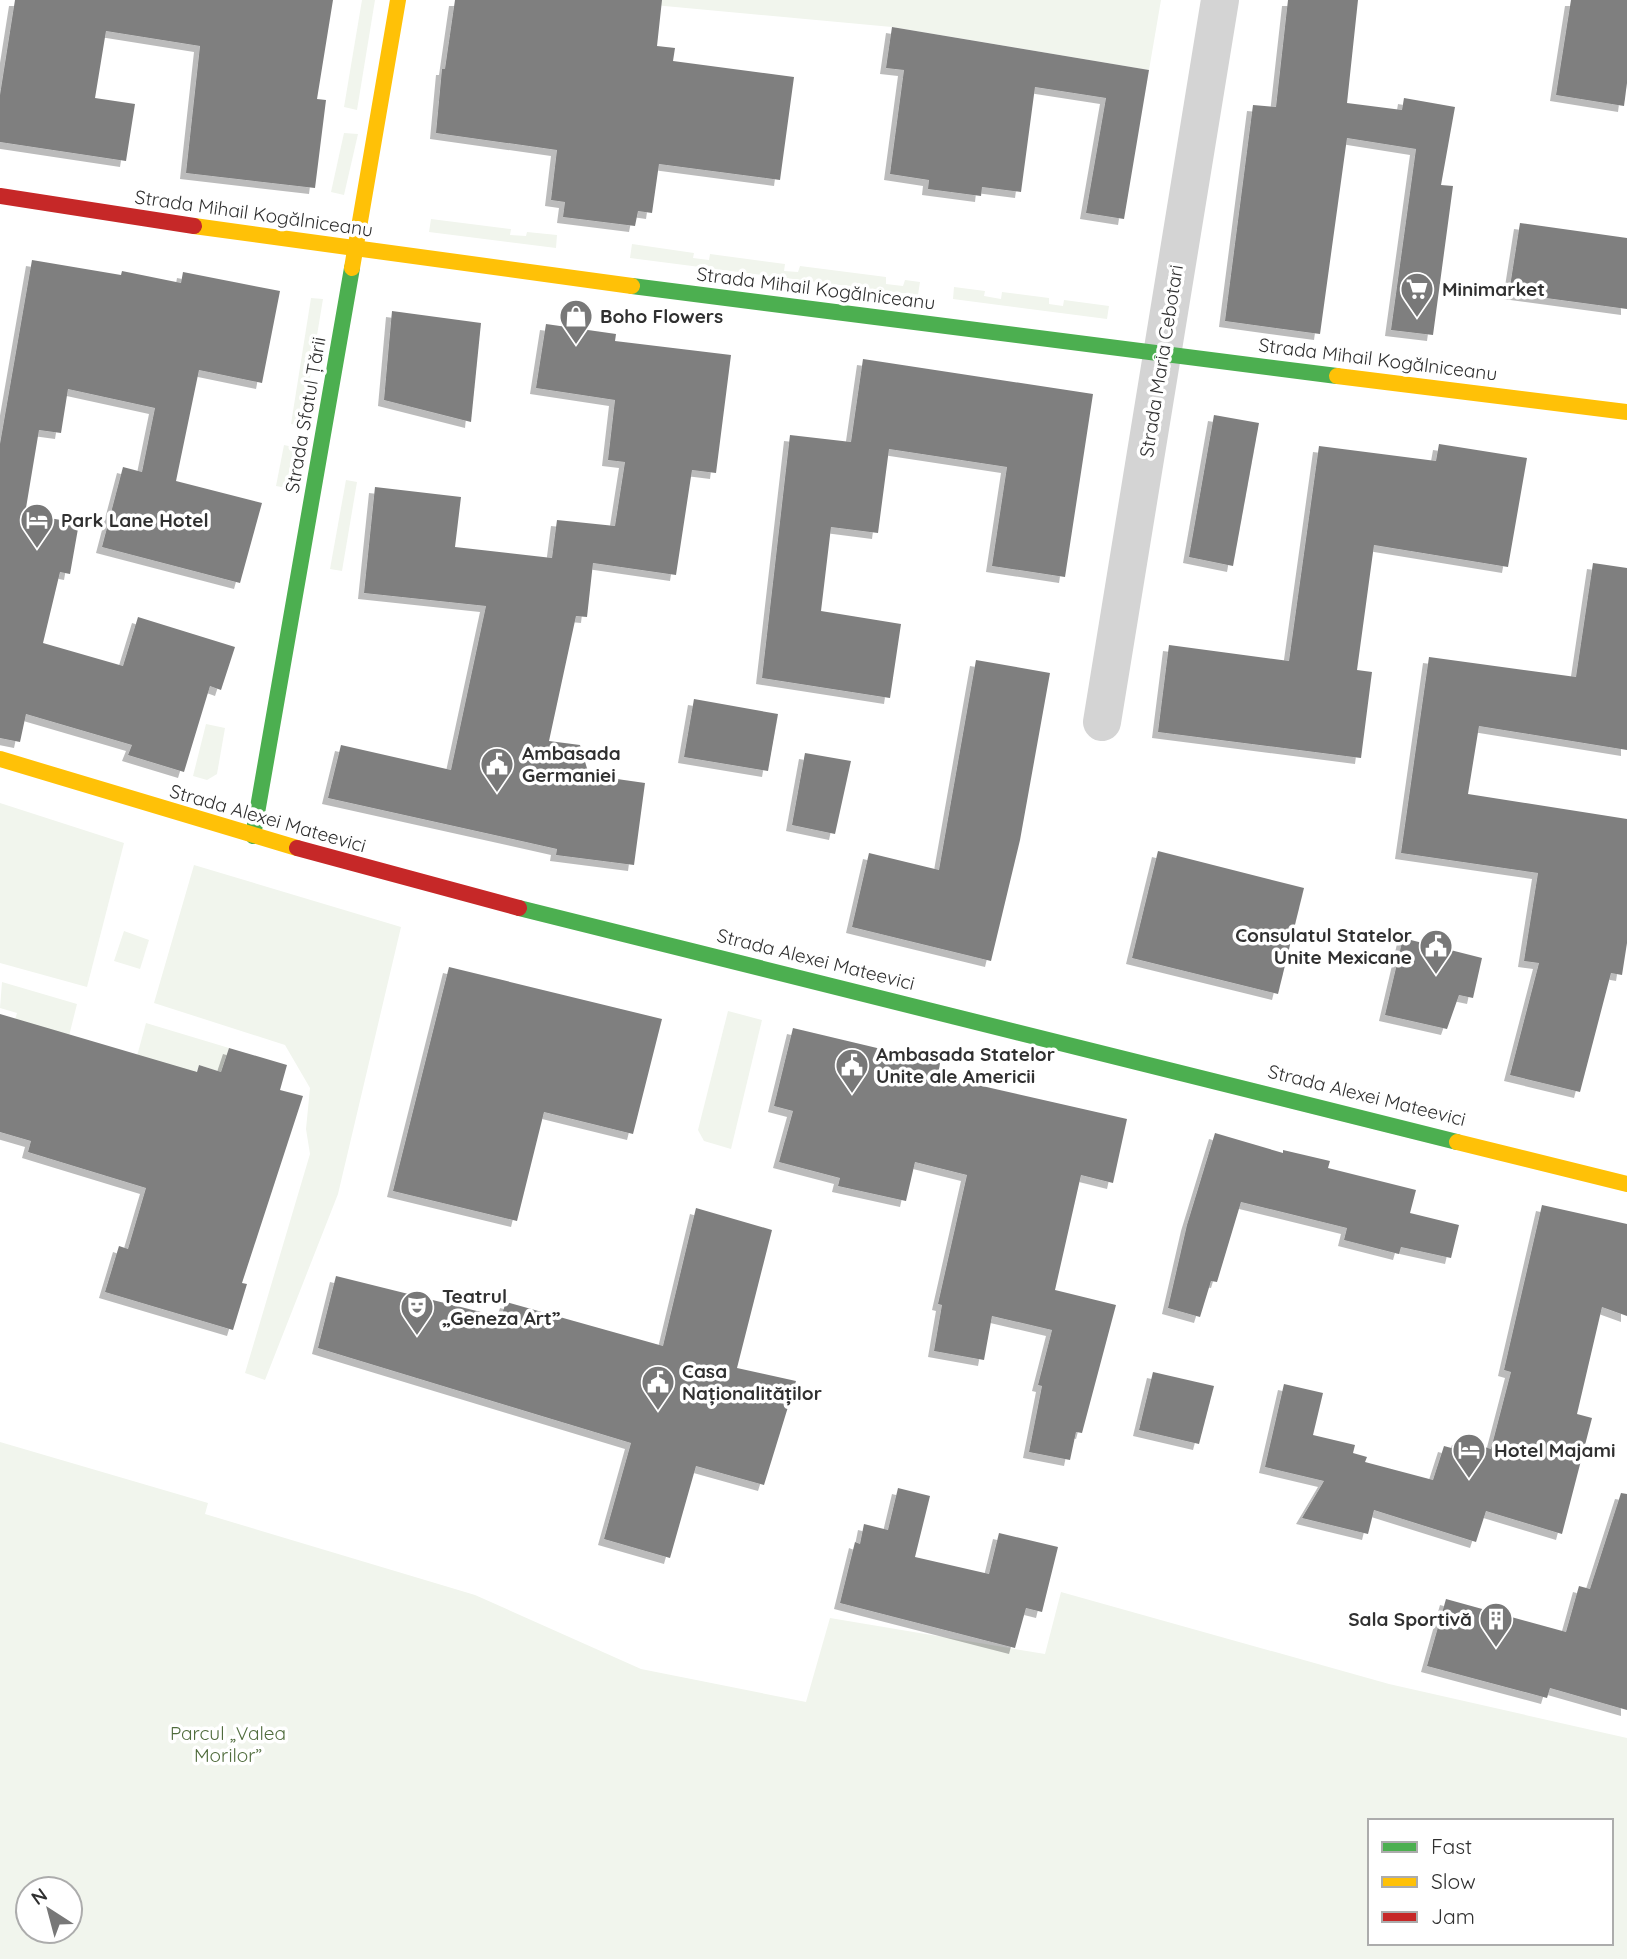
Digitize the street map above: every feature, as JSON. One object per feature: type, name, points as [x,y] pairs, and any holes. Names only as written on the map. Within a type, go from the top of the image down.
[{"type":"main road","name":"Strada Sfatul Țării","points":[[253,836],[398,0]]},
{"type":"main road","name":"Strada Mihail Kogălniceanu","points":[[0,197],[355,250],[1162,355],[1627,412]]},
{"type":"main road","name":"Strada Alexei Mateevici","points":[[0,759],[253,836],[424,884],[1627,1184]]},
{"type":"street","name":"Strada Maria Cebotari","points":[[1102,722],[1220,0]]},
{"type":"green space","points":[[362,0],[375,0],[357,110],[344,107]]},
{"type":"green space","points":[[600,0],[1161,0],[1149,70],[892,27]]},
{"type":"green space","points":[[344,133],[358,134],[344,195],[331,192]]},
{"type":"green space","points":[[431,219],[511,229],[510,235],[526,236],[527,232],[557,235],[556,248],[429,232]]},
{"type":"green space","points":[[632,244],[694,253],[693,258],[709,260],[710,254],[785,264],[784,271],[798,272],[800,266],[886,277],[886,284],[903,286],[905,280],[920,282],[918,295],[630,258]]},
{"type":"green space","points":[[954,287],[985,291],[984,296],[1001,299],[1002,292],[1049,298],[1049,304],[1063,306],[1064,300],[1109,306],[1107,319],[953,299]]},
{"type":"green space","points":[[311,298],[323,299],[302,426],[291,424]]},
{"type":"green space","points":[[284,445],[298,448],[292,489],[276,486]]},
{"type":"green space","points":[[346,480],[357,482],[342,571],[330,569]]},
{"type":"green space","points":[[206,724],[225,728],[217,774],[207,780],[193,776]]},
{"type":"green space","points":[[0,803],[124,843],[87,987],[0,963]]},
{"type":"green space","points":[[194,865],[401,927],[338,1194],[265,1380],[245,1373],[310,1154],[306,1129],[310,1088],[285,1045],[154,1003]]},
{"type":"green space","points":[[124,931],[149,940],[140,969],[114,961]]},
{"type":"green space","points":[[2,982],[77,1004],[69,1036],[15,1020],[17,1013],[0,1008]]},
{"type":"green space","points":[[728,1011],[762,1020],[731,1149],[704,1141],[698,1130]]},
{"type":"green space","points":[[146,1023],[229,1048],[221,1072],[199,1065],[196,1074],[137,1056]]},
{"type":"green space","name":"Parcul „Valea Morilor”","points":[[0,1442],[208,1503],[205,1514],[475,1595],[641,1669],[806,1702],[830,1618],[1045,1654],[1061,1592],[1389,1684],[1627,1738],[1627,1959],[0,1959]]},
{"type":"building","points":[[15,0],[333,0],[317,99],[326,100],[315,188],[186,173],[200,46],[106,31],[95,98],[135,104],[126,161],[0,142],[0,95]]},
{"type":"building","points":[[455,0],[662,0],[657,46],[675,48],[673,61],[794,77],[780,180],[659,164],[652,213],[638,211],[635,226],[563,217],[565,202],[551,200],[557,150],[436,133],[442,69],[445,69]]},
{"type":"building","points":[[1288,0],[1358,0],[1347,103],[1402,110],[1404,98],[1455,107],[1441,185],[1453,186],[1433,335],[1391,330],[1416,149],[1347,138],[1320,334],[1225,321],[1253,105],[1276,107]]},
{"type":"building","points":[[1571,0],[1627,0],[1627,83],[1624,106],[1556,95]]},
{"type":"building","points":[[892,27],[1149,70],[1124,219],[1086,213],[1106,98],[1035,87],[1021,192],[982,187],[981,196],[928,189],[929,180],[890,174],[904,70],[886,68]]},
{"type":"building","points":[[1520,223],[1627,238],[1627,309],[1509,293]]},
{"type":"building","points":[[32,260],[121,275],[122,271],[181,283],[183,272],[280,291],[262,383],[199,370],[176,481],[262,503],[240,583],[102,547],[123,467],[142,472],[155,408],[68,389],[61,433],[39,430],[25,514],[79,523],[70,574],[60,572],[43,643],[123,666],[138,617],[235,647],[221,690],[210,686],[184,772],[128,755],[132,745],[26,714],[20,742],[0,738],[0,444]]},
{"type":"building","points":[[392,311],[481,323],[471,422],[384,400]]},
{"type":"building","points":[[546,324],[616,334],[615,341],[731,355],[716,473],[692,470],[676,575],[593,563],[587,617],[576,616],[549,741],[580,745],[589,775],[645,783],[634,865],[556,855],[557,849],[328,798],[341,745],[451,770],[486,606],[364,593],[375,487],[461,497],[455,547],[552,558],[557,520],[615,526],[625,462],[608,460],[615,400],[536,388]]},
{"type":"building","points":[[863,359],[1093,394],[1065,577],[992,566],[1007,467],[889,449],[878,533],[831,527],[821,611],[901,624],[890,698],[762,678],[790,435],[851,442]]},
{"type":"building","points":[[1214,415],[1259,423],[1233,566],[1189,557]]},
{"type":"building","points":[[1439,444],[1527,458],[1508,567],[1374,545],[1357,670],[1372,672],[1361,758],[1158,732],[1169,645],[1289,661],[1319,446],[1436,461]]},
{"type":"building","points":[[1593,563],[1627,568],[1627,750],[1479,726],[1468,794],[1627,819],[1627,943],[1622,975],[1611,973],[1580,1092],[1510,1075],[1539,963],[1524,961],[1538,873],[1401,853],[1429,657],[1576,677]]},
{"type":"building","points":[[976,660],[1050,673],[1020,840],[991,961],[852,927],[869,853],[939,870]]},
{"type":"building","points":[[694,699],[778,714],[768,771],[684,757]]},
{"type":"building","points":[[805,753],[851,761],[835,834],[792,825]]},
{"type":"building","points":[[1158,851],[1304,888],[1278,994],[1132,958]]},
{"type":"building","name":"Consulatul Statelor Unite Mexicane","points":[[1403,938],[1482,958],[1473,998],[1459,995],[1447,1029],[1385,1015]]},
{"type":"building","points":[[449,967],[662,1019],[633,1134],[544,1112],[517,1221],[393,1191]]},
{"type":"building","points":[[0,1014],[197,1072],[199,1065],[221,1072],[229,1048],[287,1065],[280,1090],[303,1096],[242,1283],[247,1284],[233,1330],[105,1292],[119,1246],[128,1249],[146,1188],[28,1152],[31,1141],[0,1132]]},
{"type":"building","points":[[793,1028],[940,1063],[938,1076],[1127,1119],[1113,1183],[1081,1175],[1055,1290],[1116,1305],[1082,1433],[1076,1432],[1070,1460],[1029,1452],[1042,1386],[1038,1385],[1052,1330],[992,1316],[984,1360],[934,1351],[942,1305],[938,1304],[967,1175],[915,1162],[906,1201],[838,1186],[840,1178],[779,1162],[793,1111],[774,1106]]},
{"type":"building","points":[[1215,1133],[1283,1153],[1283,1150],[1330,1161],[1328,1168],[1416,1190],[1410,1213],[1459,1225],[1451,1258],[1401,1247],[1399,1254],[1344,1240],[1347,1228],[1241,1202],[1217,1282],[1211,1281],[1200,1317],[1168,1308],[1187,1225]]},
{"type":"building","points":[[1542,1205],[1627,1224],[1627,1316],[1602,1307],[1577,1414],[1592,1418],[1562,1534],[1486,1511],[1476,1542],[1374,1510],[1368,1534],[1302,1518],[1324,1481],[1265,1467],[1284,1384],[1323,1393],[1313,1435],[1355,1445],[1353,1453],[1367,1457],[1365,1462],[1433,1480],[1444,1446],[1455,1449],[1458,1439],[1491,1449],[1511,1372],[1504,1370]]},
{"type":"building","name":"Casa Naționalităților","points":[[696,1208],[772,1230],[737,1368],[796,1381],[764,1485],[696,1466],[670,1558],[604,1539],[631,1443],[318,1348],[336,1276],[501,1317],[506,1302],[663,1346]]},
{"type":"building","points":[[1153,1372],[1214,1386],[1199,1444],[1139,1430]]},
{"type":"building","points":[[898,1488],[930,1496],[915,1557],[989,1574],[999,1533],[1058,1547],[1042,1612],[1026,1608],[1015,1648],[840,1603],[855,1542],[860,1544],[864,1524],[888,1530]]},
{"type":"building","points":[[1621,1493],[1627,1494],[1627,1710],[1550,1688],[1547,1698],[1427,1666],[1446,1599],[1566,1632],[1579,1586],[1590,1589]]},
{"type":"traffic: fast","points":[[253,836],[352,268]]},
{"type":"traffic: fast","points":[[632,286],[1337,376]]},
{"type":"traffic: fast","points":[[519,908],[1457,1142]]},
{"type":"traffic: slow","points":[[352,268],[398,0]]},
{"type":"traffic: slow","points":[[194,226],[632,286]]},
{"type":"traffic: slow","points":[[1337,376],[1627,412]]},
{"type":"traffic: slow","points":[[0,759],[297,848]]},
{"type":"traffic: slow","points":[[1457,1142],[1627,1184]]},
{"type":"traffic: jam","points":[[0,196],[194,226]]},
{"type":"traffic: jam","points":[[297,848],[519,908]]},
{"type":"place","name":"Minimarket","points":[[1417,319]]},
{"type":"place","name":"Boho Flowers","points":[[576,346]]},
{"type":"place","name":"Park Lane Hotel","points":[[37,550]]},
{"type":"place","name":"Ambasada Germaniei","points":[[497,794]]},
{"type":"place","name":"Consulatul Statelor Unite Mexicane","points":[[1436,976]]},
{"type":"place","name":"Ambasada Statelor Unite ale Americii","points":[[852,1095]]},
{"type":"place","name":"Teatrul „Geneza Art”","points":[[417,1337]]},
{"type":"place","name":"Casa Naționalităților","points":[[658,1412]]},
{"type":"place","name":"Hotel Majami","points":[[1469,1480]]},
{"type":"place","name":"Sala Sportivă","points":[[1496,1649]]}]
